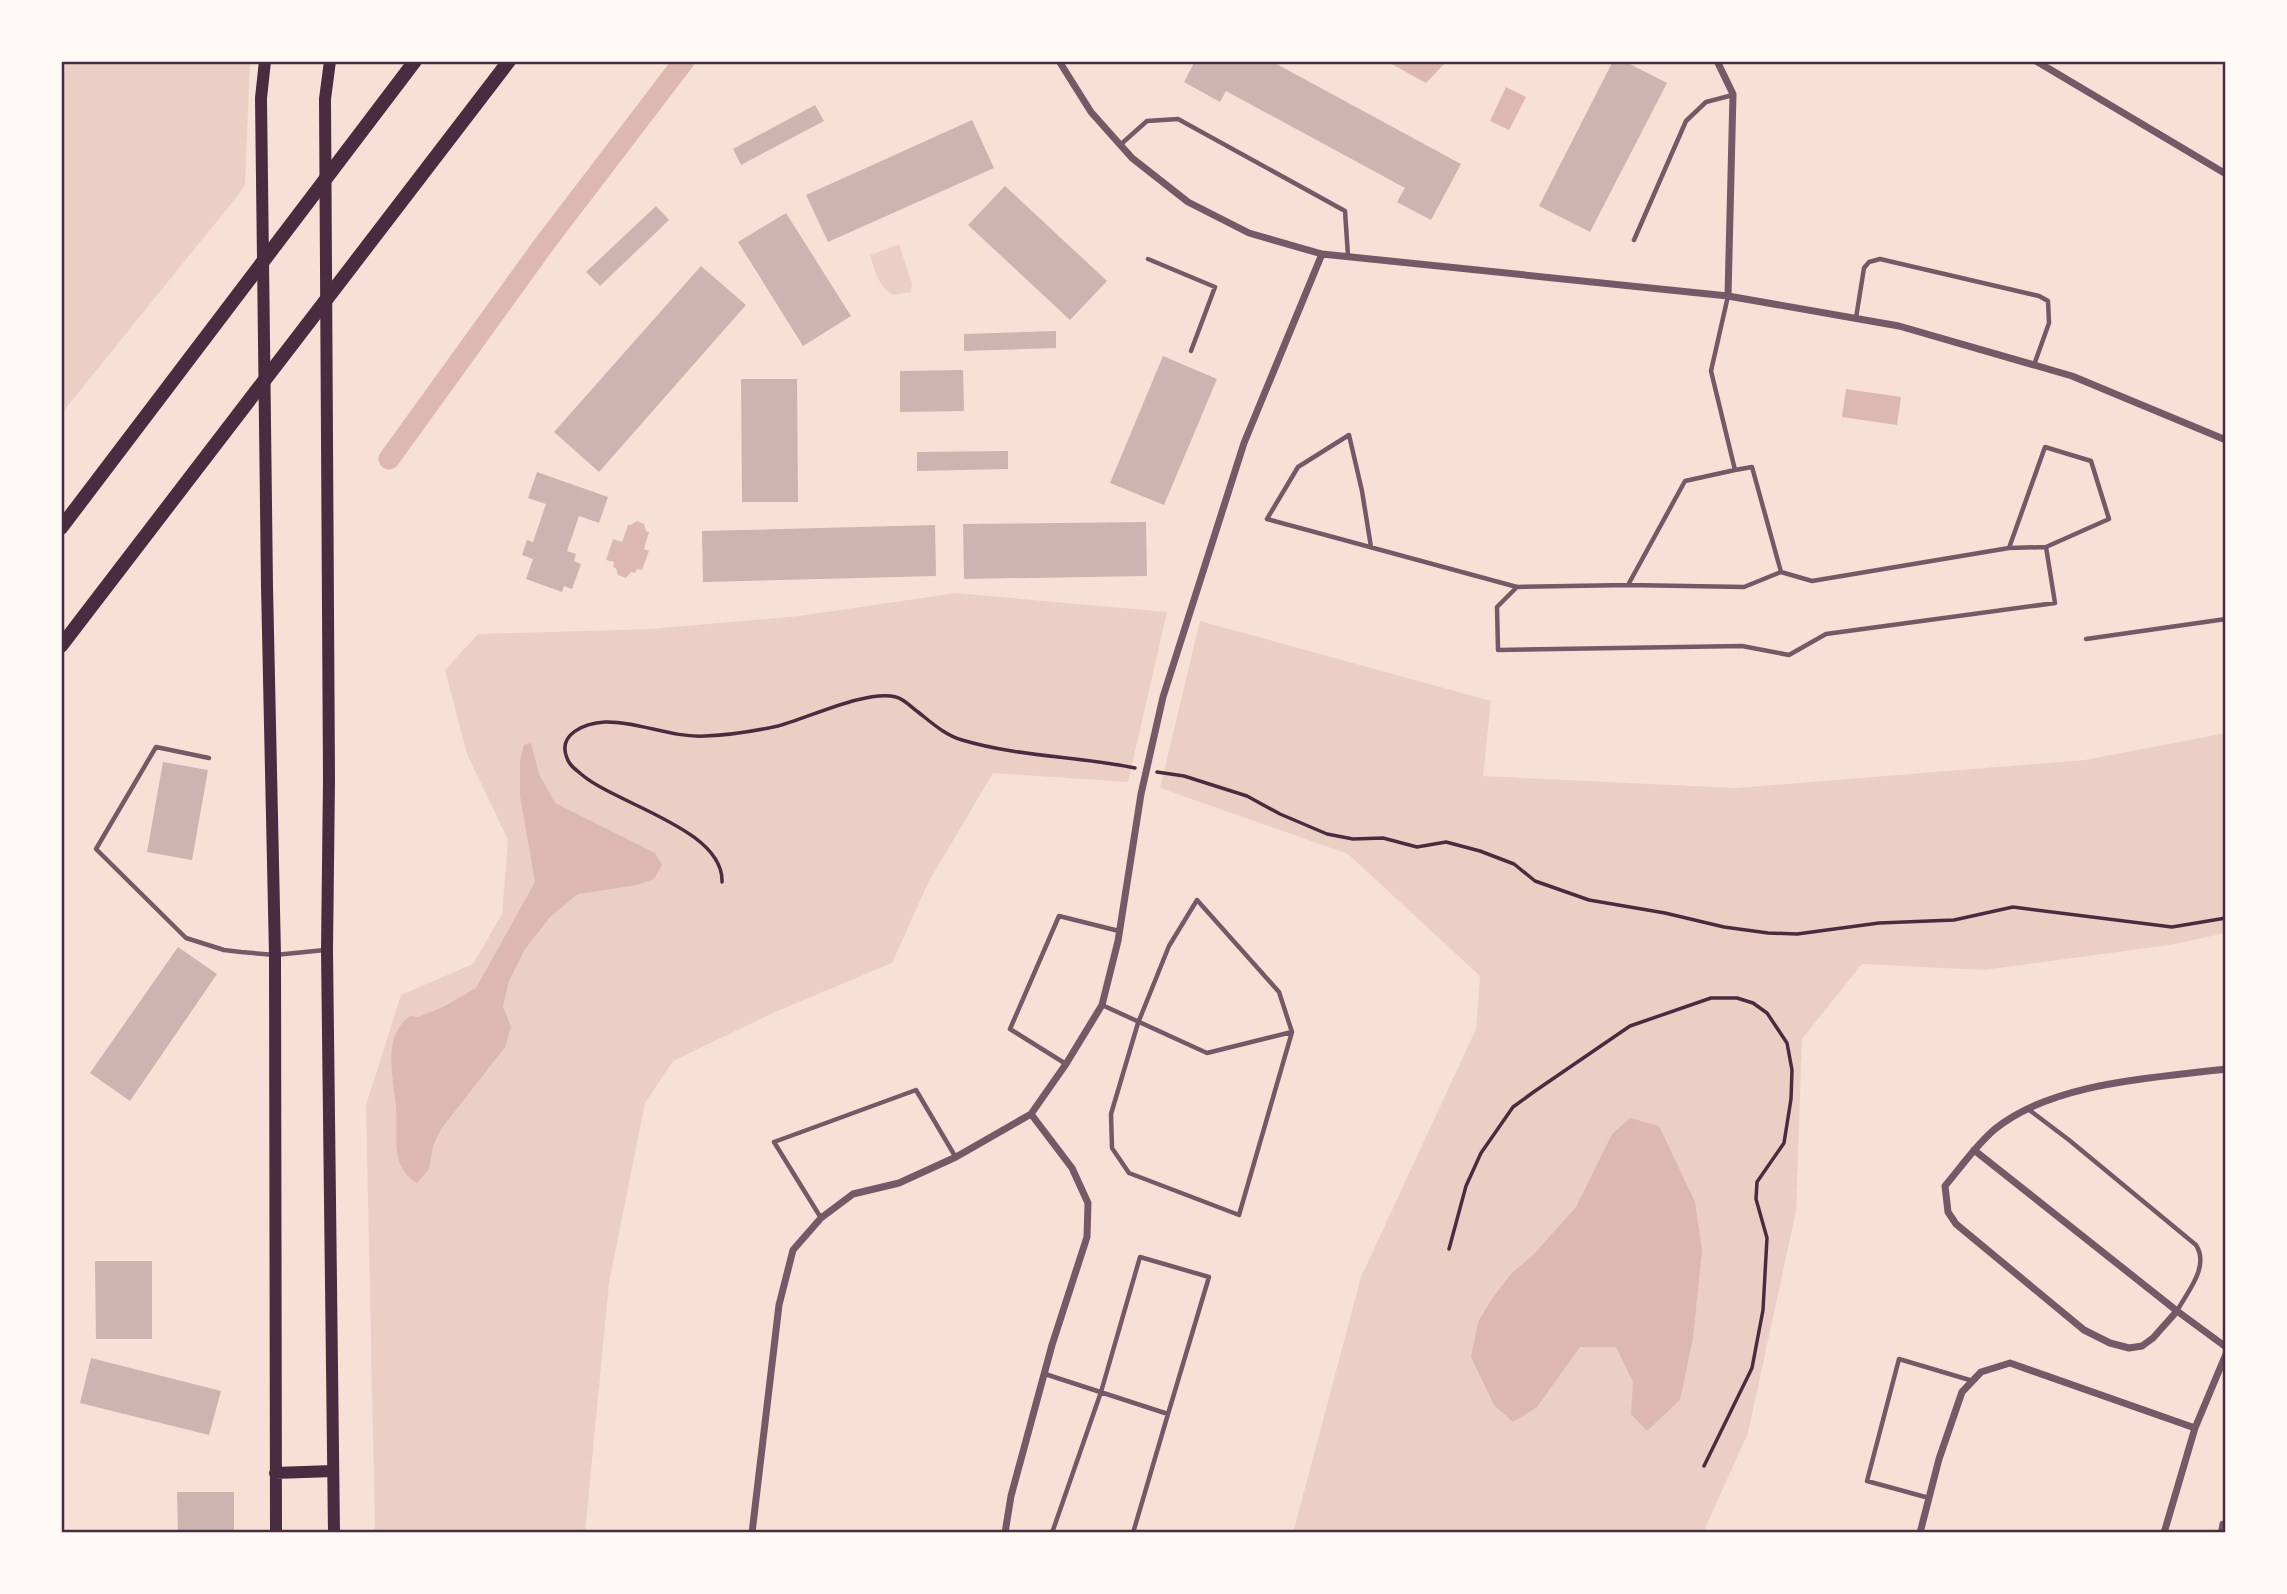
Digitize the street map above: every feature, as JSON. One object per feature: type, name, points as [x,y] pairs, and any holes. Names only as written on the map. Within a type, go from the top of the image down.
[{"type":"highway","points":[[61,528],[415,61]]},
{"type":"highway","points":[[61,646],[509,61]]},
{"type":"main road","points":[[265,61],[261,98],[275,955],[276,1533]]},
{"type":"main road","points":[[330,61],[325,99],[327,950],[334,1533]]},
{"type":"main road","points":[[275,1473],[333,1471]]},
{"type":"street","points":[[1059,61],[1091,112],[1132,158],[1188,201],[1249,233],[1322,254],[1728,296],[1899,326],[2072,376],[2226,440]]},
{"type":"street","points":[[1717,61],[1733,94],[1728,296]]},
{"type":"street","points":[[2036,61],[2226,174]]},
{"type":"street","points":[[752,1533],[779,1305],[793,1250],[821,1218],[853,1194],[899,1183],[956,1157],[1031,1114],[1102,1005],[1120,932],[1146,771],[1163,697],[1244,443],[1322,254]]},
{"type":"street","points":[[2177,1311],[2153,1338],[2142,1346],[2129,1348],[2110,1343],[2084,1330],[1956,1224],[1948,1212],[1945,1186],[1995,1129],[2027,1108],[2102,1085],[2226,1069]]},
{"type":"street","points":[[1005,1533],[1011,1496],[1044,1374],[1087,1237],[1088,1203],[1072,1168],[1031,1114]]},
{"type":"street","points":[[1974,1150],[2226,1347]]},
{"type":"street","points":[[2164,1533],[2195,1428],[2226,1354]]},
{"type":"street","points":[[1920,1533],[1939,1459],[1962,1392],[1980,1372],[2010,1363],[2195,1428]]},
{"type":"lane","points":[[1634,240],[1686,121],[1706,102],[1733,94]]},
{"type":"lane","points":[[1121,145],[1147,121],[1178,119],[1345,211],[1348,257]]},
{"type":"lane","points":[[1148,259],[1215,287],[1191,351]]},
{"type":"lane","points":[[1856,318],[1864,268],[1869,262],[1880,259],[2039,296],[2048,301],[2049,324],[2034,365]]},
{"type":"lane","points":[[1728,296],[1711,371],[1735,470]]},
{"type":"lane","points":[[1371,547],[1349,435],[1298,467],[1267,519],[1517,587],[1744,587],[1781,572],[1812,582],[2009,548],[2046,547],[2109,519],[2091,461],[2045,447],[2009,548]]},
{"type":"lane","points":[[1628,585],[1685,481],[1752,467],[1781,572]]},
{"type":"lane","points":[[1517,587],[1497,607],[1498,650],[1742,646],[1790,655],[1826,634],[2055,603],[2046,547]]},
{"type":"lane","points":[[2086,639],[2226,619]]},
{"type":"lane","points":[[209,758],[156,747],[96,849],[186,938],[224,950],[275,955],[327,950]]},
{"type":"lane","points":[[1197,900],[1279,992],[1292,1032],[1239,1216],[1129,1173],[1112,1148],[1111,1114],[1138,1023],[1169,946],[1197,900]]},
{"type":"lane","points":[[1066,1064],[1010,1029],[1059,916],[1120,932]]},
{"type":"lane","points":[[1102,1005],[1207,1054],[1292,1032]]},
{"type":"lane","points":[[821,1218],[774,1142],[916,1090],[956,1157]]},
{"type":"lane","points":[[2027,1108],[2196,1245],[2201,1266],[2177,1311]]},
{"type":"lane","points":[[1052,1533],[1101,1392],[1140,1257],[1209,1277],[1133,1533]]},
{"type":"lane","points":[[1928,1499],[1867,1481],[1899,1359],[1973,1381]]},
{"type":"lane","points":[[1044,1374],[1168,1414]]},
{"type":"lane","points":[[2220,1533],[2222,1522],[2226,1523]]},
{"type":"path","points":[[722,882],[723,872],[709,849],[677,826],[593,785],[574,768],[568,762],[564,749],[567,738],[576,730],[604,722],[702,736],[737,733],[778,726],[880,696],[896,697],[939,729],[961,740],[1012,751],[1110,763],[1184,776],[1247,796],[1280,814],[1327,834],[1353,839],[1383,838],[1418,847],[1446,842],[1514,864],[1535,881],[1589,900],[1665,913],[1724,927],[1797,934],[1879,923],[1954,920],[2013,907],[2172,927],[2226,918]]},
{"type":"path","points":[[1449,1249],[1466,1186],[1481,1153],[1513,1107],[1630,1026],[1712,998],[1737,998],[1753,1003],[1767,1013],[1787,1043],[1791,1099],[1784,1143],[1757,1182],[1756,1199],[1768,1238],[1763,1310],[1752,1368],[1703,1466]]},
{"type":"shaded area","points":[[61,61],[250,61],[245,184],[61,414]]},
{"type":"shaded area","points":[[1386,61],[1447,61],[1426,83]]},
{"type":"shaded area","points":[[1506,87],[1526,97],[1509,130],[1490,121]]},
{"type":"shaded area","points":[[899,244],[912,284],[911,292],[893,295],[880,283],[870,255]]},
{"type":"shaded area","points":[[1846,389],[1901,397],[1897,425],[1842,417]]},
{"type":"shaded area","points":[[637,521],[644,524],[649,532],[644,549],[649,551],[642,570],[631,572],[626,578],[618,575],[613,567],[614,562],[606,560],[613,539],[622,542],[628,525]]},
{"type":"shaded area","points":[[956,593],[1167,612],[1128,782],[993,773],[929,881],[892,963],[775,1012],[673,1061],[645,1103],[609,1283],[585,1533],[375,1533],[366,1105],[401,995],[473,964],[502,914],[508,840],[467,754],[445,670],[478,634],[651,629],[799,616]]},
{"type":"shaded area","points":[[1200,621],[1491,701],[1483,776],[1736,788],[2085,760],[2226,733],[2226,933],[2170,945],[1984,970],[1862,964],[1802,1039],[1796,1211],[1748,1433],[1703,1533],[1293,1533],[1361,1277],[1476,1029],[1480,976],[1348,854],[1160,788]]},
{"type":"shaded area","points":[[531,743],[539,774],[555,803],[655,853],[662,865],[654,879],[637,885],[578,894],[551,916],[525,949],[509,981],[503,1006],[511,1027],[505,1047],[441,1129],[433,1146],[429,1169],[417,1183],[405,1173],[398,1158],[391,1059],[395,1035],[410,1016],[418,1017],[443,1007],[476,988],[535,882],[520,796],[520,760],[524,745]]},
{"type":"shaded area","points":[[1630,1118],[1659,1126],[1695,1202],[1702,1250],[1693,1338],[1680,1400],[1647,1431],[1631,1414],[1633,1382],[1616,1347],[1580,1347],[1537,1407],[1513,1422],[1494,1405],[1471,1357],[1478,1322],[1512,1273],[1534,1254],[1576,1207],[1612,1134]]},
{"type":"building","points":[[1195,61],[1271,61],[1461,164],[1431,220],[1397,202],[1405,188],[1226,91],[1220,102],[1184,82]]},
{"type":"building","points":[[1613,61],[1624,61],[1667,83],[1590,232],[1539,206]]},
{"type":"building","points":[[815,105],[824,121],[741,165],[733,149]]},
{"type":"building","points":[[972,120],[994,168],[828,242],[806,195]]},
{"type":"building","points":[[1005,186],[1107,281],[1070,320],[968,225]]},
{"type":"building","points":[[656,206],[669,220],[600,286],[586,272]]},
{"type":"building","points":[[786,213],[851,316],[803,346],[738,242]]},
{"type":"building","points":[[701,266],[746,305],[599,472],[554,432]]},
{"type":"building","points":[[1056,331],[1056,348],[964,351],[964,334]]},
{"type":"building","points":[[1163,356],[1217,379],[1164,505],[1110,483]]},
{"type":"building","points":[[963,370],[964,411],[900,412],[900,371]]},
{"type":"building","points":[[741,379],[797,379],[798,502],[742,502]]},
{"type":"building","points":[[1008,451],[1008,469],[917,471],[917,452]]},
{"type":"building","points":[[537,472],[608,497],[599,523],[579,516],[567,551],[576,554],[574,561],[581,564],[572,589],[564,586],[562,592],[526,579],[533,559],[522,555],[527,540],[533,542],[546,504],[528,498]]},
{"type":"building","points":[[1146,522],[1147,576],[964,579],[963,524]]},
{"type":"building","points":[[935,525],[936,576],[703,582],[702,531]]},
{"type":"building","points":[[163,762],[208,770],[192,860],[147,852]]},
{"type":"building","points":[[178,947],[217,974],[130,1101],[90,1073]]},
{"type":"building","points":[[95,1261],[152,1261],[152,1339],[96,1339]]},
{"type":"building","points":[[91,1358],[221,1391],[209,1435],[80,1403]]},
{"type":"building","points":[[177,1492],[234,1492],[234,1533],[178,1533]]},
{"type":"waterway","points":[[389,459],[545,243],[684,61]]}]
